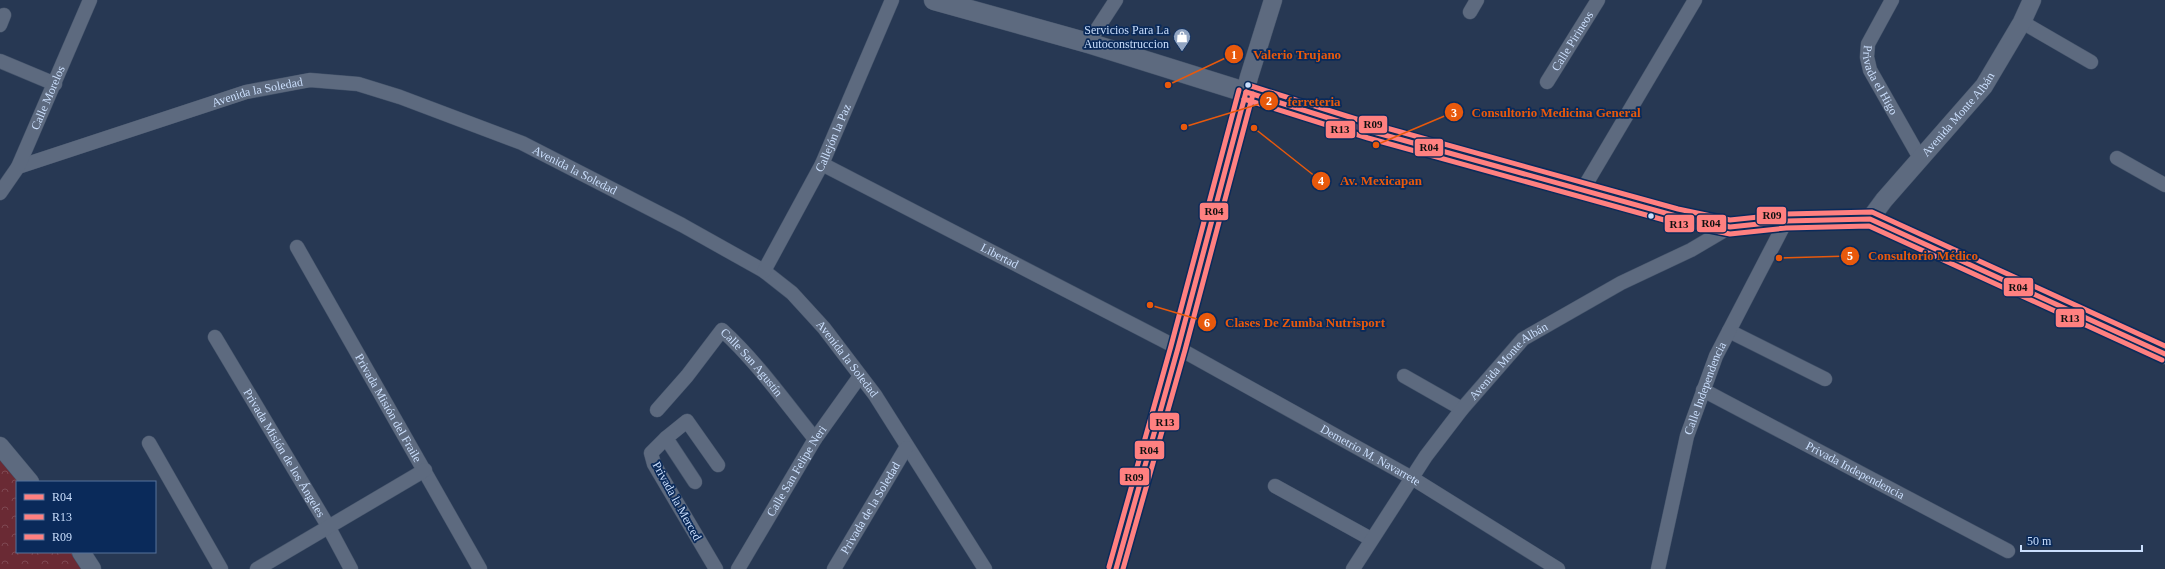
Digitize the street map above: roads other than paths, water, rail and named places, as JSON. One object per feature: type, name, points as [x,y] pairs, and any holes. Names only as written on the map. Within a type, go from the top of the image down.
[{"type":"main road","points":[[934,0],[981,6],[1088,43],[1370,131],[1676,216],[1730,227],[1786,221],[1870,219],[2165,354]]},
{"type":"street","name":"Calle Morelos","points":[[0,192],[18,167],[90,0]]},
{"type":"street","name":"Callejón la Paz","points":[[764,271],[822,164],[892,0]]},
{"type":"street","points":[[1088,43],[1116,0]]},
{"type":"street","points":[[1116,569],[1178,348],[1246,92],[1273,0]]},
{"type":"street","points":[[1470,12],[1478,0]]},
{"type":"street","name":"Calle Pirineos","points":[[1547,82],[1598,0]]},
{"type":"street","points":[[1583,190],[1695,0]]},
{"type":"street","name":"Privada el Higo","points":[[1892,0],[1868,44],[1867,57],[1870,70],[1920,158]]},
{"type":"street","name":"Avenida Monte Albán","points":[[1870,219],[1884,200],[1984,86],[2022,22],[2032,0]]},
{"type":"street","points":[[2022,22],[2091,62]]},
{"type":"street","points":[[0,61],[55,84]]},
{"type":"street","name":"Avenida la Soledad","points":[[18,167],[246,92],[310,80],[358,84],[400,97],[522,143],[682,225],[764,271],[792,293],[824,328],[875,395],[906,448],[985,569]]},
{"type":"street","points":[[2117,158],[2165,185]]},
{"type":"street","name":"Libertad","points":[[822,164],[1178,348]]},
{"type":"street","name":"Calle Independencia","points":[[1658,569],[1687,436],[1703,390],[1716,356],[1786,221]]},
{"type":"street","name":"Avenida Monte Albán","points":[[1353,569],[1426,456],[1462,409],[1523,339],[1621,283],[1691,250],[1730,227]]},
{"type":"street","name":"Privada Misión del Fraile","points":[[297,247],[480,569]]},
{"type":"street","name":"Calle San Agustín","points":[[657,410],[687,376],[722,330],[737,344],[769,381],[814,440]]},
{"type":"street","points":[[1729,331],[1825,379]]},
{"type":"street","name":"Privada Misión de los Ángeles","points":[[215,337],[328,526],[351,569]]},
{"type":"street","name":"Demetrio M. Navarrete","points":[[1178,348],[1412,478],[1558,569]]},
{"type":"street","name":"Calle San Felipe Neri","points":[[738,569],[814,440],[860,376]]},
{"type":"street","points":[[1404,376],[1462,409]]},
{"type":"street","name":"Privada Independencia","points":[[1703,390],[2008,551]]},
{"type":"street","name":"Privada la Merced","points":[[716,569],[654,464],[651,453],[666,438],[687,422],[718,465]]},
{"type":"street","points":[[666,438],[695,482]]},
{"type":"street","points":[[149,443],[221,569]]},
{"type":"street","points":[[0,446],[29,481]]},
{"type":"street","name":"Privada de la Soledad","points":[[834,569],[906,448]]},
{"type":"street","points":[[256,569],[425,470]]},
{"type":"street","points":[[1275,486],[1371,539]]},
{"type":"street","points":[[82,553],[92,569]]},
{"type":"place","name":"Servicios Para La Autoconstruccion","points":[[1182,52]]},
{"type":"place","name":"Valerio Trujano","points":[[1168,85]]},
{"type":"place","name":"ferreteria","points":[[1184,127]]},
{"type":"place","name":"Av. Mexicapan","points":[[1254,128]]},
{"type":"place","name":"Consultorio Medicina General","points":[[1376,145]]},
{"type":"place","name":"Consultorio Médico","points":[[1779,258]]},
{"type":"place","name":"Clases De Zumba Nutrisport","points":[[1150,305]]}]
